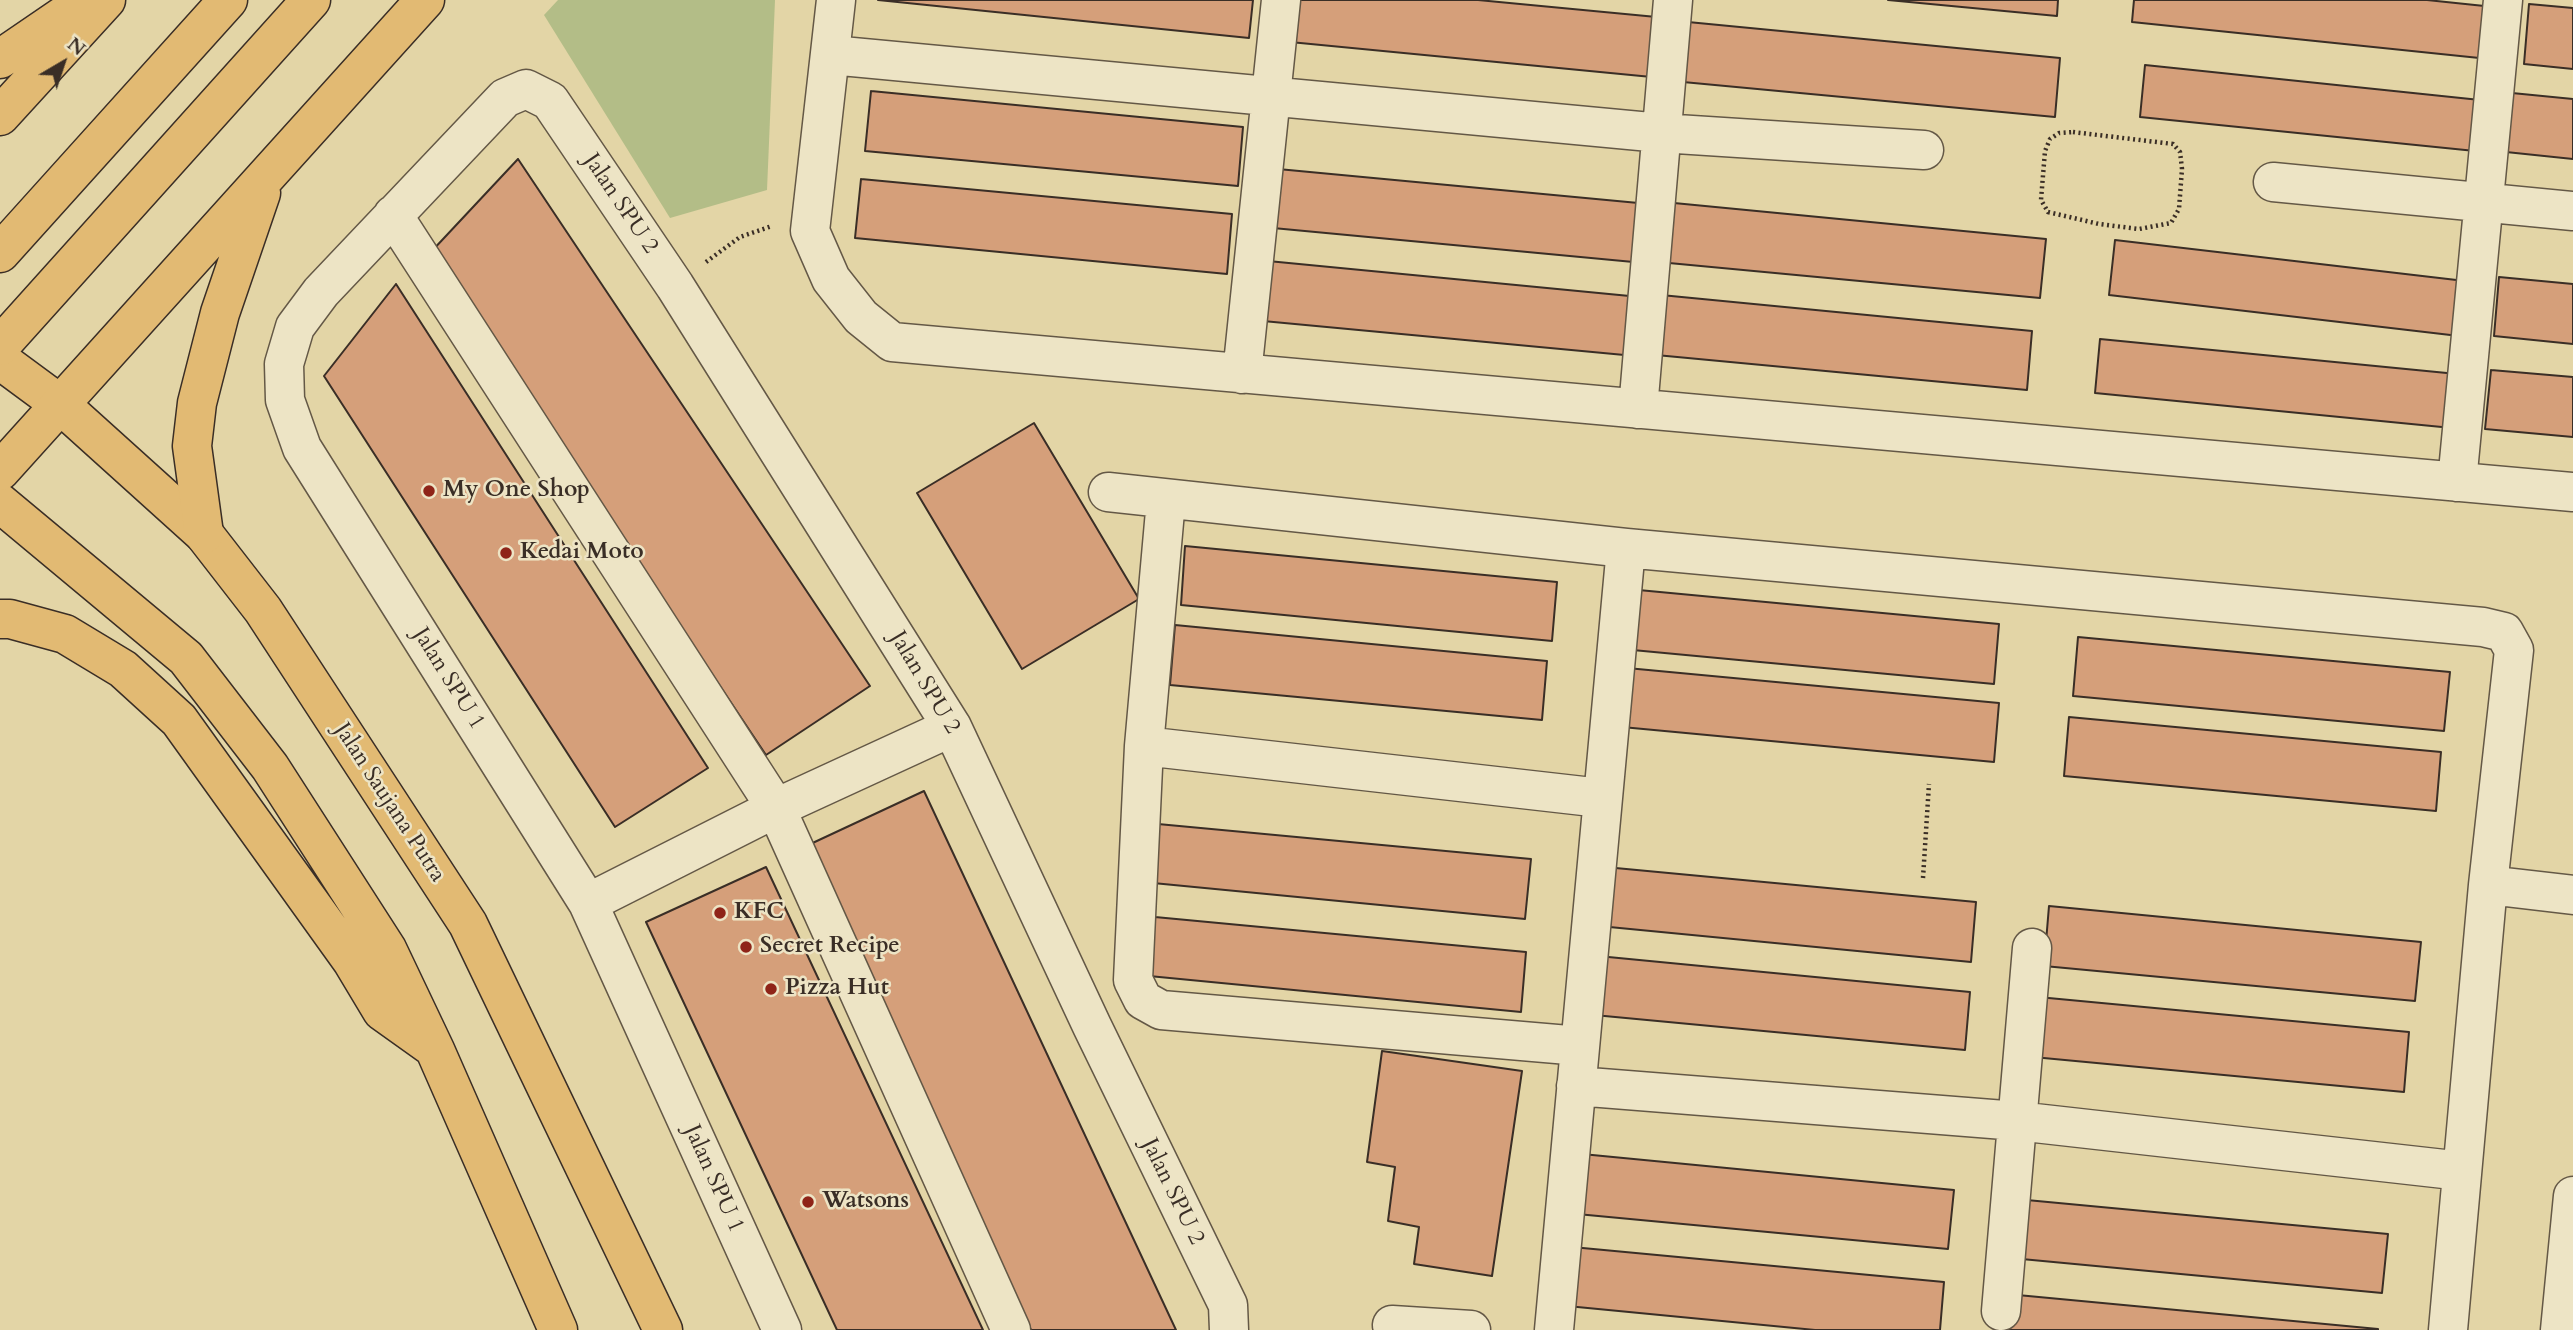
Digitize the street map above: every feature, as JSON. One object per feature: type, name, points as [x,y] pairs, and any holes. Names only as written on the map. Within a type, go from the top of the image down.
[{"type":"main road","points":[[0,59],[86,0]]},
{"type":"main road","points":[[0,116],[106,0]]},
{"type":"main road","points":[[0,253],[228,0]]},
{"type":"main road","points":[[0,346],[311,0]]},
{"type":"main road","points":[[0,471],[425,0]]},
{"type":"main road","points":[[204,534],[192,446],[197,403],[220,313],[268,175]]},
{"type":"main road","name":"Jalan Saujana Putra","points":[[0,360],[61,405],[204,534],[263,610],[468,924],[663,1330]]},
{"type":"main road","points":[[0,503],[186,658],[270,767],[387,949],[435,1050],[558,1330]]},
{"type":"main road","points":[[0,619],[10,618],[65,634],[123,669],[179,720],[352,961],[382,1011],[435,1050]]},
{"type":"street","points":[[836,0],[810,231],[831,279],[861,317],[892,342],[2573,492]]},
{"type":"street","points":[[1242,373],[1281,0]]},
{"type":"street","points":[[1638,409],[1673,0]]},
{"type":"street","points":[[2457,482],[2503,0]]},
{"type":"street","points":[[831,55],[1661,133],[1924,150]]},
{"type":"street","name":"Jalan SPU 1","points":[[526,89],[505,98],[321,292],[295,327],[284,364],[285,400],[302,448],[588,903],[782,1330]]},
{"type":"street","name":"Jalan SPU 2","points":[[526,89],[550,101],[675,286],[952,727],[1086,1014],[1228,1305],[1228,1330]]},
{"type":"street","points":[[2273,182],[2573,211]]},
{"type":"street","points":[[393,215],[775,808],[1011,1330]]},
{"type":"street","points":[[1108,492],[1626,548],[2483,627],[2504,632],[2514,650],[2488,885],[2448,1330]]},
{"type":"street","points":[[1166,500],[1144,747],[1133,980],[1143,1000],[1161,1010],[1580,1046]]},
{"type":"street","points":[[1554,1330],[1626,548]]},
{"type":"street","points":[[588,903],[775,808],[952,727]]},
{"type":"street","points":[[1144,747],[1601,797]]},
{"type":"street","points":[[2488,885],[2573,895]]},
{"type":"street","points":[[2001,1311],[2032,948]]},
{"type":"street","points":[[1576,1086],[2017,1121],[2462,1171]]},
{"type":"street","points":[[2560,1330],[2570,1265],[2573,1196]]},
{"type":"street","points":[[1392,1325],[1471,1330]]},
{"type":"path","points":[[2059,133],[2106,135],[2159,140],[2173,144],[2180,152],[2182,169],[2179,209],[2171,223],[2139,229],[2099,224],[2048,212],[2041,200],[2045,151],[2050,139],[2059,133]]},
{"type":"path","points":[[675,286],[740,237],[812,212]]},
{"type":"path","points":[[1923,878],[1929,784]]},
{"type":"green space","points":[[558,0],[775,0],[767,190],[670,218],[544,15]]},
{"type":"building","points":[[878,0],[1253,0],[1249,38]]},
{"type":"building","points":[[1294,0],[1478,0],[1667,18],[1662,78],[1290,42]]},
{"type":"building","points":[[1888,0],[2058,0],[2057,16]]},
{"type":"building","points":[[2134,0],[2427,0],[2494,7],[2489,59],[2132,22]]},
{"type":"building","points":[[2529,4],[2573,8],[2573,69],[2524,64]]},
{"type":"building","points":[[1688,22],[2060,58],[2055,117],[1683,82]]},
{"type":"building","points":[[2145,65],[2480,100],[2475,151],[2140,117]]},
{"type":"building","points":[[871,91],[1243,127],[1238,186],[865,151]]},
{"type":"building","points":[[2512,93],[2573,99],[2573,159],[2506,152]]},
{"type":"building","points":[[518,159],[870,686],[766,755],[430,253]]},
{"type":"building","points":[[1278,169],[1649,204],[1644,263],[1273,228]]},
{"type":"building","points":[[861,179],[1232,214],[1227,274],[855,238]]},
{"type":"building","points":[[1674,203],[2046,239],[2040,298],[1669,263]]},
{"type":"building","points":[[2115,240],[2465,281],[2459,336],[2109,295]]},
{"type":"building","points":[[1268,261],[1640,297],[1635,356],[1263,321]]},
{"type":"building","points":[[2499,277],[2573,284],[2573,344],[2494,336]]},
{"type":"building","points":[[396,284],[708,768],[615,827],[324,376]]},
{"type":"building","points":[[1661,295],[2032,331],[2027,390],[1656,355]]},
{"type":"building","points":[[2100,339],[2457,374],[2452,428],[2095,393]]},
{"type":"building","points":[[2491,370],[2573,377],[2573,437],[2485,429]]},
{"type":"building","points":[[1034,423],[1139,599],[1022,669],[917,493]]},
{"type":"building","points":[[1185,546],[1557,582],[1552,641],[1181,605]]},
{"type":"building","points":[[1628,589],[1999,624],[1994,684],[1622,649]]},
{"type":"building","points":[[1175,625],[1547,661],[1542,720],[1170,685]]},
{"type":"building","points":[[2078,637],[2450,672],[2444,731],[2073,696]]},
{"type":"building","points":[[1627,668],[1999,703],[1994,762],[1622,727]]},
{"type":"building","points":[[2069,717],[2441,752],[2436,811],[2064,776]]},
{"type":"building","points":[[924,791],[1176,1330],[1031,1330],[804,847]]},
{"type":"building","points":[[1158,824],[1531,859],[1525,919],[1153,883]]},
{"type":"building","points":[[766,867],[983,1330],[837,1330],[646,922]]},
{"type":"building","points":[[1605,867],[1976,902],[1971,962],[1599,926]]},
{"type":"building","points":[[2049,906],[2421,942],[2415,1001],[2044,966]]},
{"type":"building","points":[[1155,917],[1526,952],[1521,1012],[1149,976]]},
{"type":"building","points":[[1598,956],[1970,992],[1965,1050],[1594,1015]]},
{"type":"building","points":[[2038,997],[2409,1032],[2404,1092],[2033,1057]]},
{"type":"building","points":[[1382,1051],[1522,1071],[1492,1276],[1414,1264],[1419,1227],[1388,1221],[1395,1167],[1367,1162]]},
{"type":"building","points":[[1582,1154],[1954,1190],[1948,1249],[1577,1214]]},
{"type":"building","points":[[2016,1199],[2388,1234],[2382,1293],[2011,1258]]},
{"type":"building","points":[[1572,1247],[1944,1282],[1940,1330],[1815,1330],[1567,1306]]},
{"type":"building","points":[[2007,1294],[2378,1329],[2378,1330],[2003,1330]]},
{"type":"place","name":"My One Shop","points":[[429,491]]},
{"type":"place","name":"Kedai Moto","points":[[506,553]]},
{"type":"place","name":"KFC","points":[[720,913]]},
{"type":"place","name":"Secret Recipe","points":[[746,947]]},
{"type":"place","name":"Pizza Hut","points":[[771,989]]},
{"type":"place","name":"Watsons","points":[[808,1202]]}]
